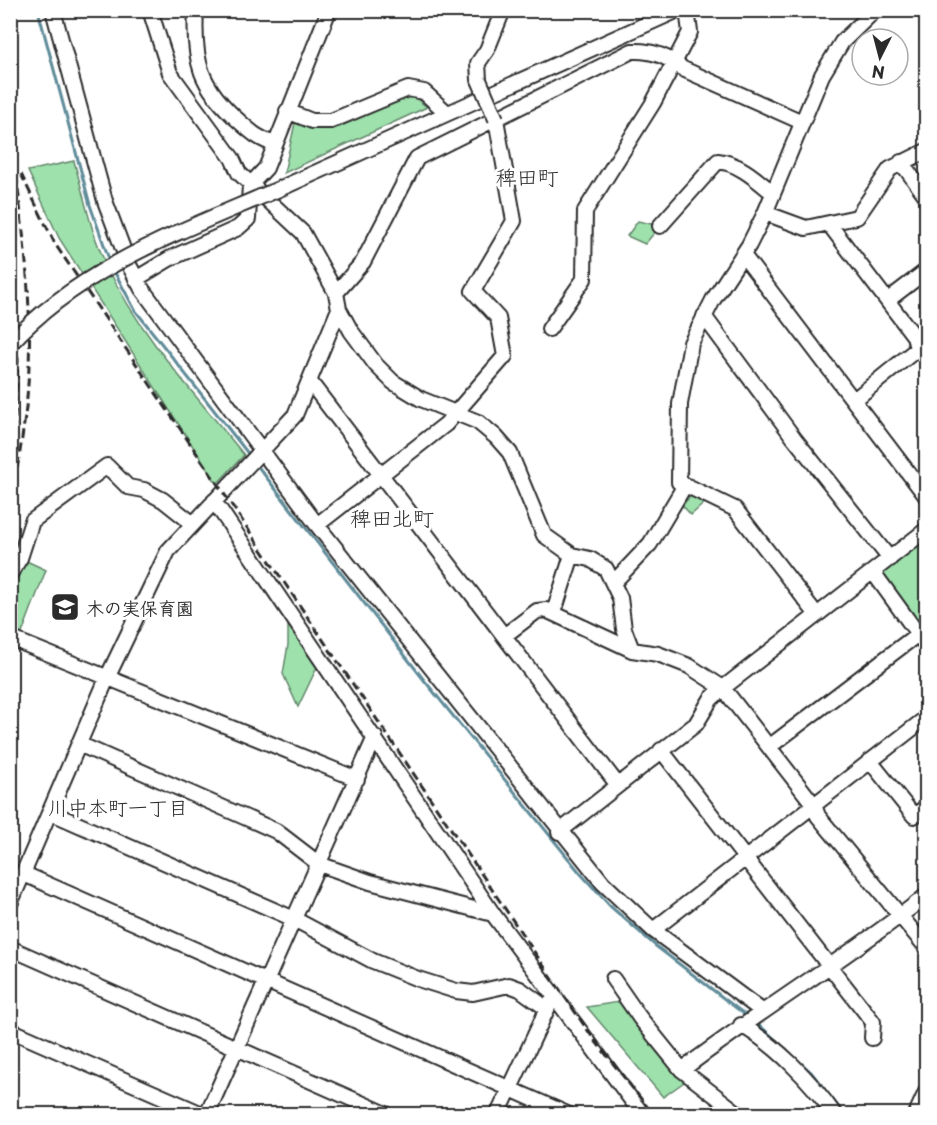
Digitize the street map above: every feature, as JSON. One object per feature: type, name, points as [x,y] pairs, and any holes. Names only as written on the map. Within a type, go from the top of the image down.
[{"type":"street","points":[[53,10],[105,201],[136,279],[160,316],[317,525],[559,832],[603,883],[653,930],[759,1012]]},
{"type":"street","points":[[150,10],[170,73],[232,158],[239,173],[303,233],[336,292],[339,309],[365,351],[393,381],[421,399],[456,411],[478,422],[510,453],[544,535],[572,555],[590,559],[606,569],[620,598],[624,628],[632,650]]},
{"type":"street","points":[[196,10],[196,50],[207,87],[218,101],[261,140],[275,144]]},
{"type":"street","points":[[136,279],[169,259],[238,228],[248,219],[250,184],[266,168],[329,10]]},
{"type":"street","points":[[317,525],[446,424],[505,356],[498,318],[473,291],[514,221],[496,119],[479,80],[478,63],[487,50],[503,10]]},
{"type":"street","points":[[10,345],[48,308],[110,267],[447,112],[678,10]]},
{"type":"street","points":[[549,329],[584,279],[585,211],[653,103],[690,32],[687,10]]},
{"type":"street","points":[[817,615],[735,509],[679,482],[680,404],[690,344],[765,213],[822,75],[842,42],[875,10]]},
{"type":"street","points":[[336,292],[363,262],[417,158],[632,51],[646,50],[801,122]]},
{"type":"street","points":[[287,111],[312,121],[331,121],[408,89],[424,92],[447,112]]},
{"type":"street","points":[[765,213],[806,228],[857,218],[890,169],[927,151]]},
{"type":"street","points":[[660,226],[718,161],[728,162],[750,174],[773,193]]},
{"type":"street","points":[[901,162],[927,196]]},
{"type":"street","points":[[829,224],[888,300],[914,336],[922,352],[854,400]]},
{"type":"street","points":[[743,255],[927,496]]},
{"type":"street","points":[[888,300],[927,271]]},
{"type":"street","points":[[10,904],[52,813],[108,676],[168,551],[295,415],[339,309]]},
{"type":"street","points":[[704,316],[794,438],[890,559]]},
{"type":"street","points":[[309,382],[617,784]]},
{"type":"street","points":[[10,574],[20,558],[32,521],[107,466],[128,487],[144,490],[163,500],[192,523]]},
{"type":"street","points":[[614,582],[650,544],[686,486]]},
{"type":"street","points":[[214,501],[493,914],[642,1114]]},
{"type":"street","points":[[559,832],[696,724],[711,699],[723,688],[927,530]]},
{"type":"street","points":[[554,612],[572,555]]},
{"type":"street","points":[[873,572],[927,645]]},
{"type":"street","points":[[504,636],[537,611],[554,612],[632,650],[658,654],[689,666],[723,688],[814,805],[818,816],[927,947]]},
{"type":"street","points":[[769,747],[918,633]]},
{"type":"street","points":[[10,638],[357,779]]},
{"type":"street","points":[[653,930],[927,718]]},
{"type":"street","points":[[207,1114],[375,737]]},
{"type":"street","points":[[81,745],[276,831],[319,864],[370,882],[493,914]]},
{"type":"street","points":[[662,750],[873,1022],[872,1038]]},
{"type":"street","points":[[870,761],[914,816],[927,807]]},
{"type":"street","points":[[52,813],[294,919],[373,960],[418,979],[456,991],[473,993],[509,985],[520,989],[546,1008]]},
{"type":"street","points":[[24,874],[567,1114]]},
{"type":"street","points":[[682,1070],[759,1012],[832,967],[927,896]]},
{"type":"street","points":[[10,948],[386,1114]]},
{"type":"street","points":[[613,979],[640,1018],[682,1070],[739,1114]]},
{"type":"street","points":[[498,1114],[546,1008],[554,996]]},
{"type":"street","points":[[743,1024],[802,1076],[834,1114]]},
{"type":"street","points":[[10,1030],[202,1114]]},
{"type":"street","points":[[916,1114],[927,1092]]},
{"type":"green space","points":[[411,95],[427,107],[284,173],[295,123],[317,129],[339,127]]},
{"type":"green space","points":[[74,161],[96,241],[120,292],[152,341],[244,455],[217,484],[59,238],[28,171]]},
{"type":"green space","points":[[638,221],[660,226],[645,244],[627,236]]},
{"type":"green space","points":[[694,493],[708,500],[691,515],[682,505]]},
{"type":"green space","points":[[926,530],[926,644],[873,572]]},
{"type":"green space","points":[[20,558],[46,570],[19,641],[11,638],[11,574]]},
{"type":"green space","points":[[288,610],[321,659],[298,707],[283,674],[288,645]]},
{"type":"green space","points":[[619,1002],[646,1038],[687,1080],[663,1097],[587,1007]]},
{"type":"waterway","points":[[38,10],[90,205],[110,262]]},
{"type":"waterway","points":[[114,271],[135,310],[250,456]]},
{"type":"waterway","points":[[256,464],[424,680],[581,874],[610,906],[657,947],[748,1017]]},
{"type":"waterway","points":[[756,1022],[811,1072],[844,1114]]},
{"type":"railway","points":[[10,122],[24,238],[29,314],[28,391],[23,431],[10,494]]},
{"type":"railway","points":[[21,174],[55,244],[593,1038],[653,1114]]},
{"type":"railway","points":[[10,275],[18,360],[14,435]]},
{"type":"place","name":"木の実保育園","points":[[65,607]]},
{"type":"district","name":"稗田町","points":[[527,176]]},
{"type":"district","name":"稗田北町","points":[[392,517]]},
{"type":"district","name":"川中本町一丁目","points":[[118,807]]}]
